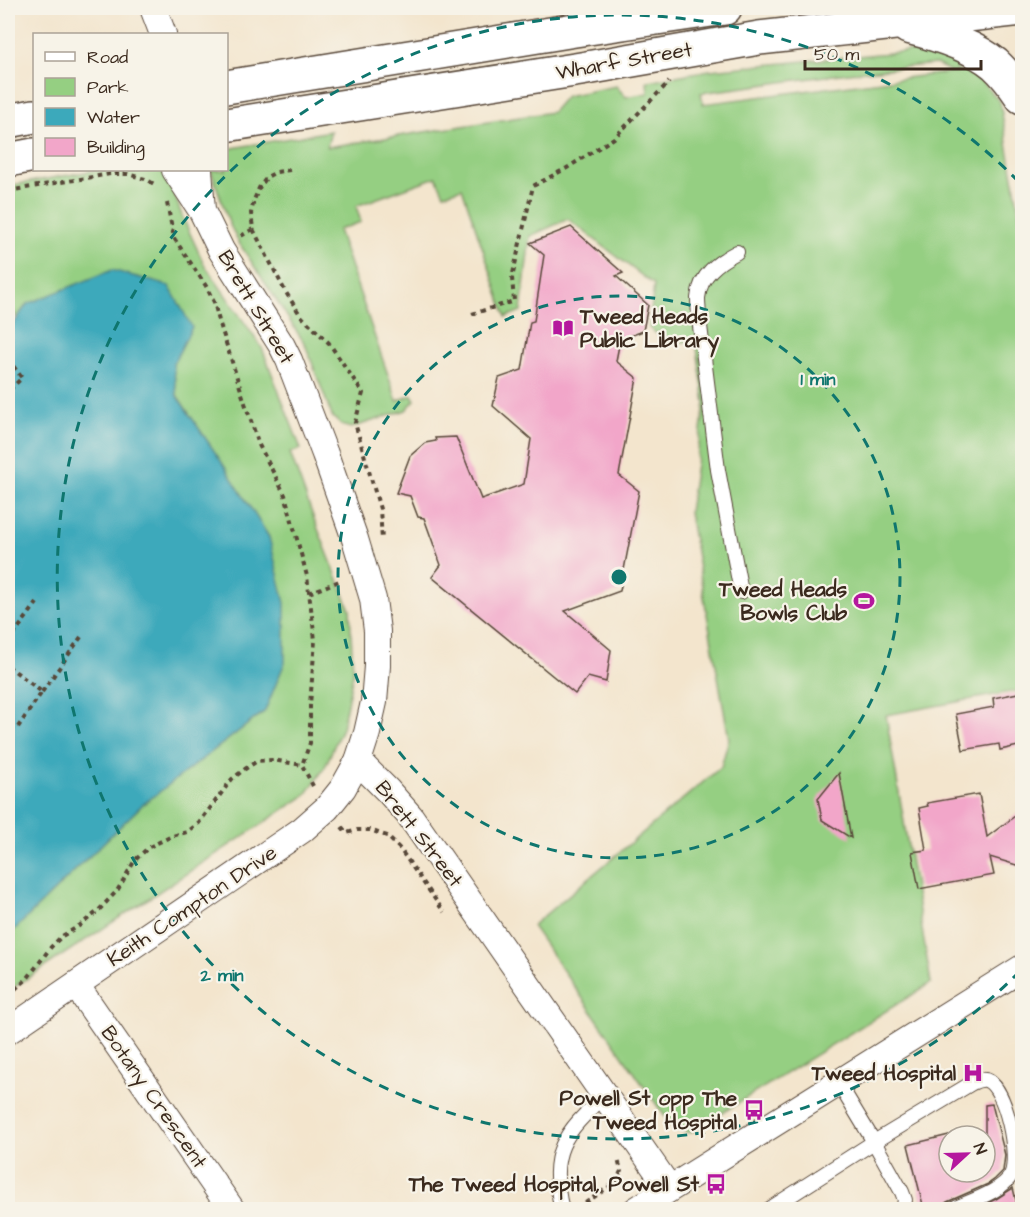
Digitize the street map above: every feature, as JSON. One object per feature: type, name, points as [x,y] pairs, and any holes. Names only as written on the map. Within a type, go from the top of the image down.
[{"type":"main road","name":"Wharf Street","points":[[237,82],[725,8]]},
{"type":"main road","name":"Wharf Street","points":[[228,125],[570,71],[759,38],[894,23],[1021,14]]},
{"type":"main road","points":[[894,23],[953,41],[981,55],[995,64],[1011,80],[1023,98]]},
{"type":"main road","points":[[8,121],[33,116]]},
{"type":"main road","points":[[8,160],[33,155]]},
{"type":"street","points":[[145,8],[148,33]]},
{"type":"street","points":[[153,8],[163,33]]},
{"type":"street","name":"Brett Street","points":[[199,171],[202,211]]},
{"type":"street","name":"Brett Street","points":[[167,178],[202,211],[221,250],[289,360],[355,539],[373,599],[377,631],[374,702],[358,761],[410,816],[669,1188]]},
{"type":"street","name":"Keith Compton Drive","points":[[8,1031],[302,830],[327,808],[343,788],[358,761]]},
{"type":"street","points":[[636,1209],[1023,968]]},
{"type":"street","name":"Botany Crescent","points":[[76,985],[232,1209]]},
{"type":"lane","points":[[737,252],[711,269],[698,296],[718,470],[741,592]]},
{"type":"lane","points":[[768,1209],[972,1083],[986,1080],[994,1087],[1005,1109],[1013,1139],[1014,1161],[1011,1175],[1003,1185],[992,1192],[951,1209]]},
{"type":"lane","points":[[839,1084],[903,1192],[905,1200],[903,1209]]},
{"type":"lane","points":[[562,1209],[557,1189],[556,1169],[560,1152],[575,1125],[605,1096]]},
{"type":"path","points":[[472,314],[514,301],[512,278],[533,186],[567,168],[614,138],[669,81]]},
{"type":"path","points":[[290,170],[276,172],[267,177],[259,188],[251,213],[253,229],[285,291],[301,316],[329,343],[363,393],[355,423],[380,509],[382,541]]},
{"type":"path","points":[[8,191],[110,174],[128,174],[145,179],[167,178]]},
{"type":"path","points":[[166,200],[174,238],[214,302],[260,445],[285,495],[307,576],[315,640],[310,705],[310,743],[302,765],[327,808],[347,833],[370,830],[387,836],[400,849],[448,918]]},
{"type":"path","points":[[241,236],[253,229]]},
{"type":"path","points":[[8,359],[22,378],[8,391]]},
{"type":"path","points":[[309,593],[349,577]]},
{"type":"path","points":[[8,642],[37,603]]},
{"type":"path","points":[[18,727],[81,637]]},
{"type":"path","points":[[8,666],[42,692]]},
{"type":"path","points":[[8,995],[27,979],[62,936],[97,912],[117,891],[135,860],[149,847],[187,832],[199,823],[232,779],[257,761],[273,760],[302,765]]},
{"type":"path","points":[[575,1209],[616,1182],[621,1171],[612,1151]]},
{"type":"green space","name":"Tweed Heads Bowls Club","points":[[910,51],[940,52],[967,60],[954,72],[972,70],[1000,102],[1022,229],[1022,690],[886,715],[931,983],[690,1133],[673,1128],[532,926],[721,767],[729,739],[689,512],[705,403],[696,341],[670,343],[649,328],[654,285],[568,219],[530,236],[521,311],[506,317],[462,188],[444,194],[436,177],[356,206],[361,222],[338,230],[397,401],[412,395],[415,400],[406,410],[351,428],[341,425],[332,416],[305,344],[239,243],[229,223],[211,171],[228,171],[228,149],[331,131],[327,147],[552,112],[566,96],[616,86],[626,97],[648,93],[647,81],[710,70]],"holes":[[[936,64],[952,72],[703,104],[701,93],[856,72]]]},
{"type":"green space","points":[[91,171],[161,171],[169,179],[182,216],[204,264],[262,348],[301,449],[290,453],[350,610],[353,674],[342,728],[325,767],[306,795],[8,991],[8,936],[141,806],[265,711],[269,537],[177,395],[173,364],[192,327],[27,304],[17,318],[8,304],[8,186]]},
{"type":"water","points":[[112,270],[169,286],[192,327],[173,364],[177,396],[269,537],[285,603],[285,662],[265,711],[141,806],[8,936],[8,331],[27,304]]},
{"type":"building","points":[[571,227],[623,273],[616,276],[648,305],[643,331],[620,340],[616,361],[637,378],[619,475],[639,491],[620,591],[565,611],[611,650],[606,682],[588,677],[575,694],[432,577],[441,565],[424,518],[418,517],[410,496],[396,493],[410,456],[425,443],[436,441],[435,438],[456,437],[481,499],[524,484],[531,439],[493,406],[499,378],[522,370],[530,322],[534,321],[544,255],[530,243]]},
{"type":"building","points":[[1023,692],[1023,745],[1000,750],[999,744],[963,750],[956,714],[994,707],[993,698]]},
{"type":"building","points":[[839,773],[851,838],[822,820],[818,799]]},
{"type":"building","points":[[979,794],[987,837],[1023,810],[1023,867],[990,857],[994,875],[919,889],[912,852],[926,850],[919,808],[928,806],[927,803]]},
{"type":"building","points":[[992,1104],[1005,1155],[1003,1171],[997,1177],[997,1124],[985,1124],[985,1105]]},
{"type":"building","points":[[937,1138],[937,1184],[988,1184],[947,1202],[942,1209],[924,1209],[908,1145]]},
{"type":"building","points":[[1013,1188],[1018,1209],[975,1209],[996,1199]]},
{"type":"place","name":"Tweed Heads Public Library","points":[[563,328]]},
{"type":"place","name":"Tweed Heads Bowls Club","points":[[864,601]]},
{"type":"place","name":"Tweed Hospital","points":[[973,1073]]},
{"type":"place","name":"Powell St opp The Tweed Hospital","points":[[754,1110]]},
{"type":"place","name":"The Tweed Hospital, Powell St","points":[[716,1184]]}]
